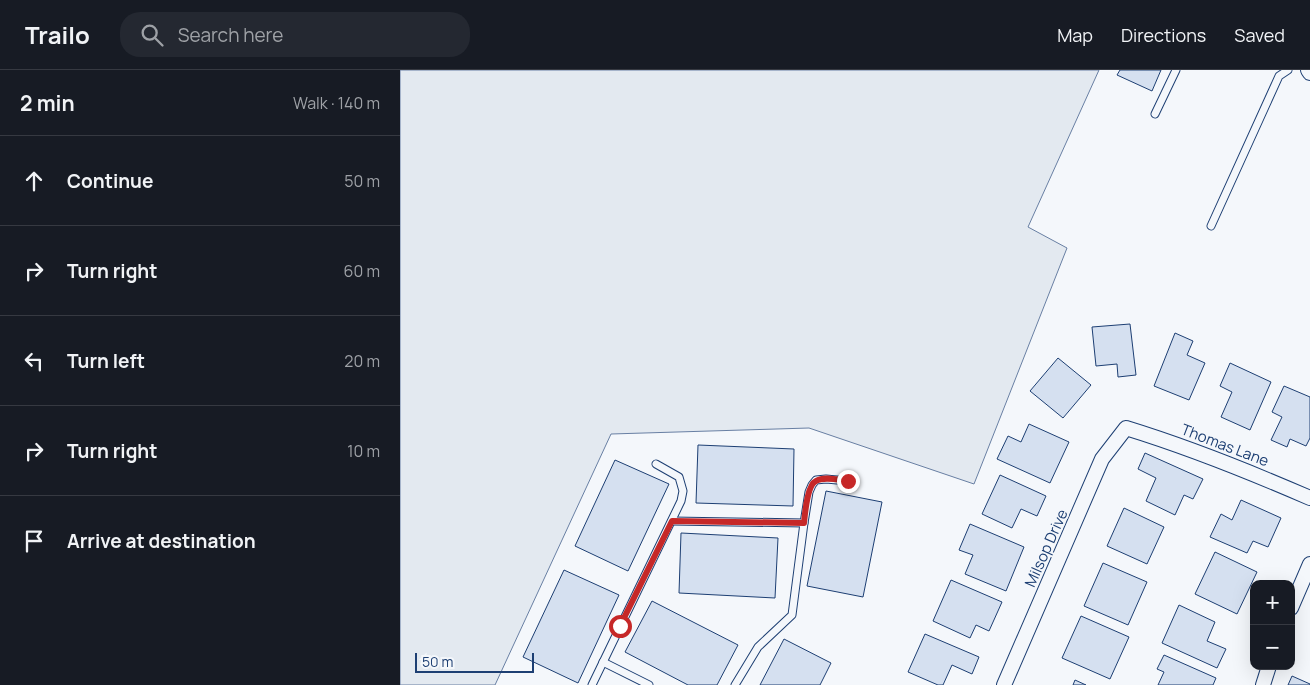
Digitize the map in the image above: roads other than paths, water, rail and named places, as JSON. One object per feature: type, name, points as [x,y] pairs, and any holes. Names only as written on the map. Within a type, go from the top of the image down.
[{"type":"street","name":"Thomas Lane","points":[[1126,428],[1178,444],[1244,469],[1310,498]]},
{"type":"street","name":"Milsop Drive","points":[[1004,685],[1102,459],[1126,428]]},
{"type":"street","points":[[1295,599],[1310,564]]},
{"type":"street","points":[[1262,685],[1268,670]]},
{"type":"lane","points":[[1155,114],[1176,70]]},
{"type":"lane","points":[[1211,226],[1279,76],[1288,70]]},
{"type":"lane","points":[[592,685],[681,501],[683,491],[682,482],[679,477],[656,464]]},
{"type":"lane","points":[[735,685],[758,647],[792,615],[804,523],[812,485],[816,480],[848,481]]},
{"type":"lane","points":[[672,521],[804,523]]},
{"type":"lane","points":[[603,662],[649,685]]}]
